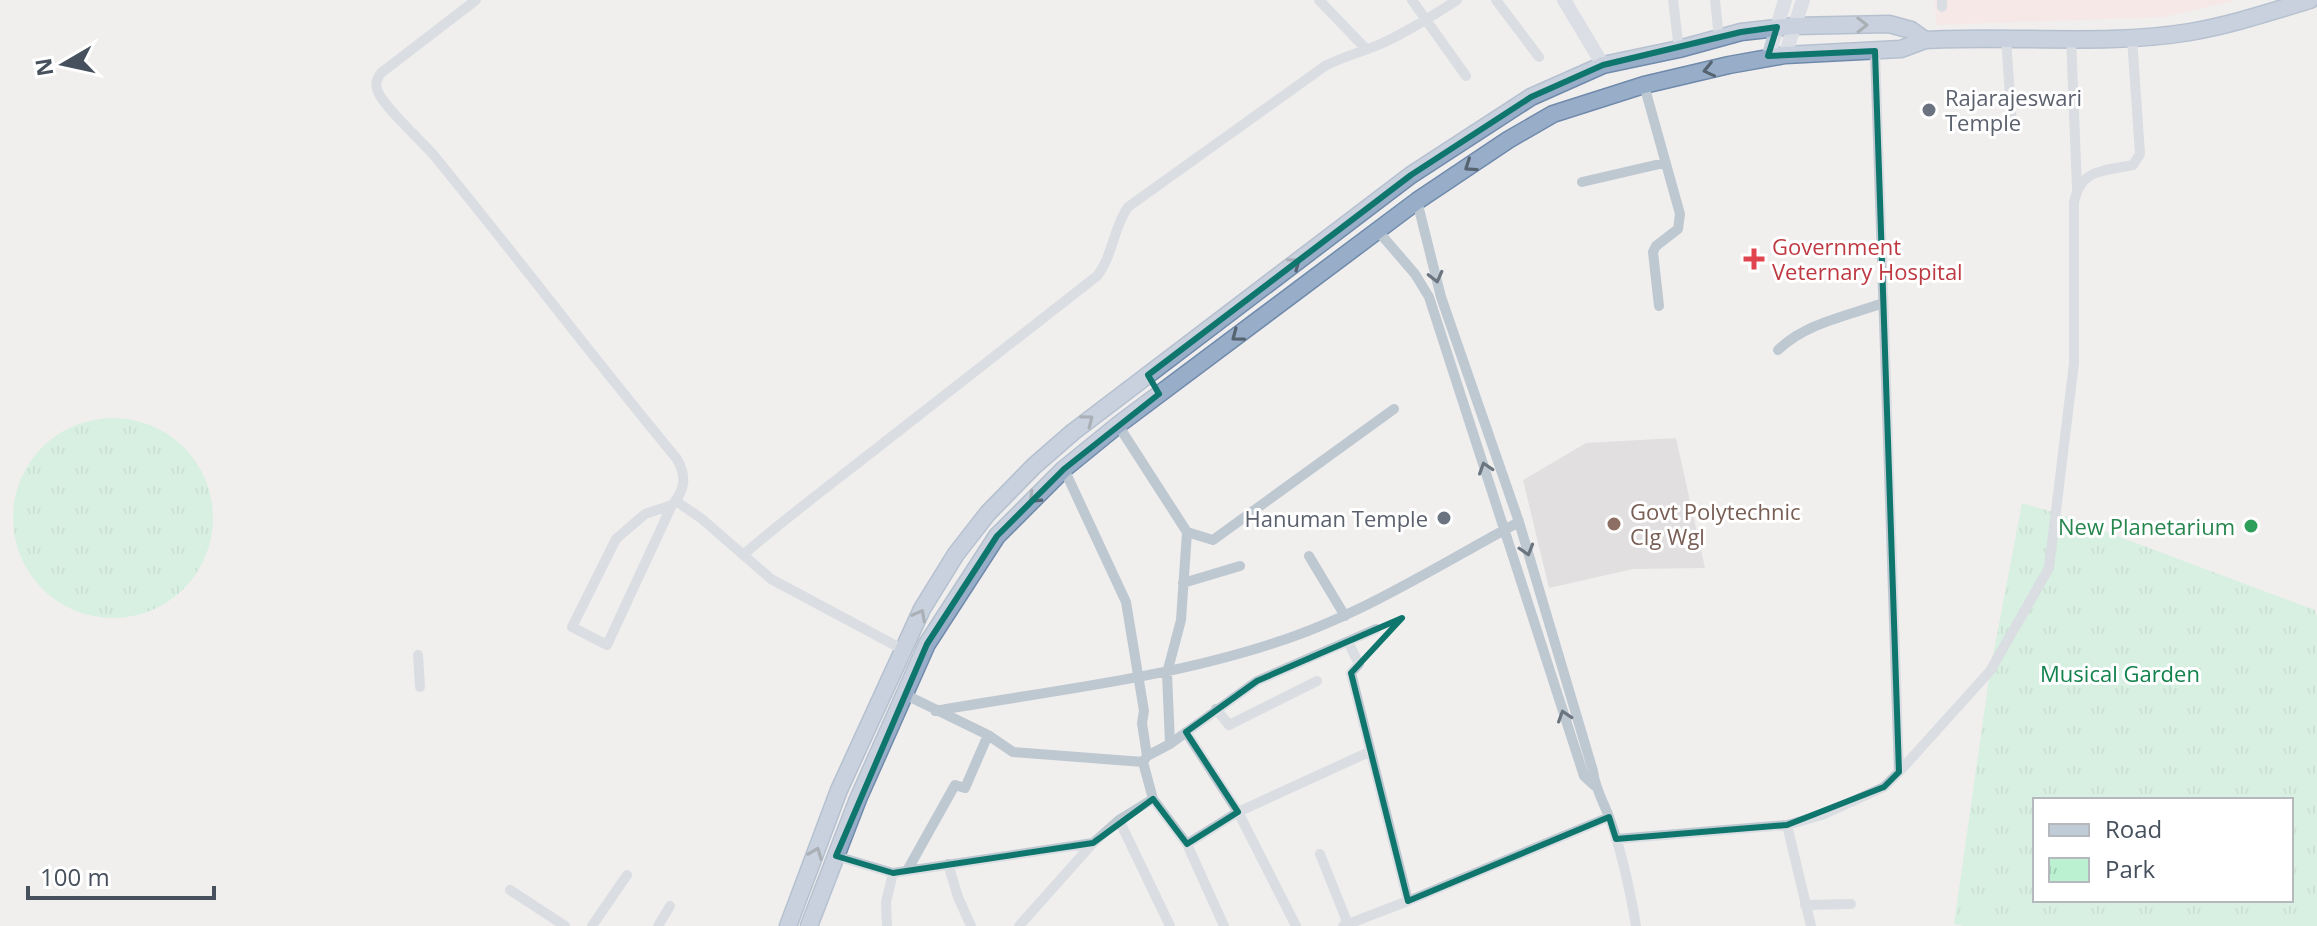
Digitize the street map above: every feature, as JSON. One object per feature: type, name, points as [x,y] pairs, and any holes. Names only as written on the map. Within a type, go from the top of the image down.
[{"type":"highway","points":[[809,926],[858,799],[927,644],[997,536],[1064,469],[1118,425],[1417,201],[1508,140],[1553,114],[1644,85],[1785,55],[1901,49],[1925,40],[2132,38],[2234,23],[2310,0]]},
{"type":"highway","points":[[788,926],[839,790],[922,609],[949,565],[988,513],[1073,432],[1446,150],[1531,97],[1603,65],[1741,32],[1794,26],[1889,24],[1911,30],[1925,40]]},
{"type":"highway","points":[[1148,375],[1159,394]]},
{"type":"main road","points":[[1564,0],[1603,65]]},
{"type":"main road","points":[[1768,58],[1785,0]]},
{"type":"main road","points":[[1785,55],[1803,0]]},
{"type":"street","points":[[476,0],[381,73],[376,87],[380,98],[455,181],[573,333],[677,459],[684,479],[684,487],[607,645],[572,627],[616,539],[645,514],[674,503]]},
{"type":"street","points":[[1319,0],[1365,48]]},
{"type":"street","points":[[1412,0],[1466,76]]},
{"type":"street","points":[[743,555],[796,509],[1097,276],[1106,264],[1121,217],[1128,207],[1325,66],[1381,44],[1457,0]]},
{"type":"street","points":[[1496,0],[1539,57]]},
{"type":"street","points":[[1673,0],[1679,49]]},
{"type":"street","points":[[1715,0],[1719,38]]},
{"type":"street","points":[[2006,38],[2012,125]]},
{"type":"street","points":[[1616,839],[1787,825],[1822,815],[1884,787],[1990,671],[2049,568],[2074,363],[2074,202],[2077,188],[2071,38]]},
{"type":"street","points":[[2077,188],[2093,174],[2133,165],[2140,154],[2132,38]]},
{"type":"street","points":[[1875,51],[1899,772]]},
{"type":"street","points":[[1644,85],[1680,214],[1678,229],[1653,252],[1659,306]]},
{"type":"street","points":[[1582,182],[1664,163]]},
{"type":"street","points":[[1417,201],[1441,297],[1519,522],[1595,786],[1616,839],[1636,924]]},
{"type":"street","points":[[1378,231],[1415,274],[1429,297],[1584,776],[1595,786]]},
{"type":"street","points":[[1778,350],[1803,330],[1883,303]]},
{"type":"street","points":[[1187,532],[1213,540],[1394,409]]},
{"type":"street","points":[[1118,425],[1187,532],[1181,620],[1167,673],[1170,744]]},
{"type":"street","points":[[1064,469],[1126,602],[1144,711],[1145,759],[1153,799],[1187,844],[1224,926]]},
{"type":"street","points":[[674,503],[702,519],[771,579],[902,649]]},
{"type":"street","points":[[935,711],[1167,673],[1275,643],[1345,616],[1519,522]]},
{"type":"street","points":[[1309,556],[1345,616]]},
{"type":"street","points":[[1183,583],[1240,566]]},
{"type":"street","points":[[904,694],[988,735],[1013,752],[1145,759],[1257,681],[1376,629]]},
{"type":"street","points":[[1348,642],[1359,664],[1351,673],[1408,901]]},
{"type":"street","points":[[418,655],[420,687]]},
{"type":"street","points":[[1216,709],[1229,725],[1317,681]]},
{"type":"street","points":[[1186,732],[1238,812],[1296,926]]},
{"type":"street","points":[[908,869],[955,785],[965,788],[988,735]]},
{"type":"street","points":[[1187,844],[1238,812],[1369,752]]},
{"type":"street","points":[[1019,926],[1093,843],[1119,820],[1153,799]]},
{"type":"street","points":[[1320,854],[1345,925],[1609,817]]},
{"type":"street","points":[[1119,820],[1170,926]]},
{"type":"street","points":[[1787,825],[1811,926]]},
{"type":"street","points":[[836,856],[893,873],[1093,843]]},
{"type":"street","points":[[948,864],[971,926]]},
{"type":"street","points":[[887,926],[886,902],[893,873]]},
{"type":"street","points":[[592,926],[627,875]]},
{"type":"street","points":[[510,890],[565,926]]},
{"type":"street","points":[[1805,905],[1851,904]]},
{"type":"street","points":[[658,926],[670,906]]},
{"type":"highlighted area","points":[[1777,27],[1768,56],[1875,51],[1899,772],[1884,787],[1787,825],[1616,839],[1609,817],[1408,901],[1351,673],[1402,618],[1257,681],[1186,732],[1238,812],[1187,844],[1153,799],[1093,843],[893,873],[836,856],[927,644],[997,536],[1064,469],[1159,394],[1148,375],[1411,175],[1531,97],[1603,65],[1741,32]]},
{"type":"shaded area","points":[[1935,0],[2237,0],[2164,17],[1936,25]]},
{"type":"shaded area","name":"Govt Polytechnic Clg Wgl","points":[[1676,438],[1705,568],[1633,569],[1549,588],[1523,480],[1586,443]]},
{"type":"green space","points":[[113,418],[151,426],[184,447],[205,480],[213,518],[205,556],[184,589],[151,610],[113,618],[75,610],[42,589],[21,556],[13,518],[21,480],[42,447],[75,426]]},
{"type":"green space","name":"Musical Garden","points":[[2022,503],[2315,610],[2317,926],[1954,924],[1990,671]]},
{"type":"place","name":"Rajarajeswari Temple","points":[[1929,110]]},
{"type":"place","name":"Government Veternary Hospital","points":[[1754,259]]},
{"type":"place","name":"Hanuman Temple","points":[[1444,518]]},
{"type":"place","name":"Govt Polytechnic Clg Wgl","points":[[1614,524]]},
{"type":"place","name":"New Planetarium","points":[[2251,526]]}]
